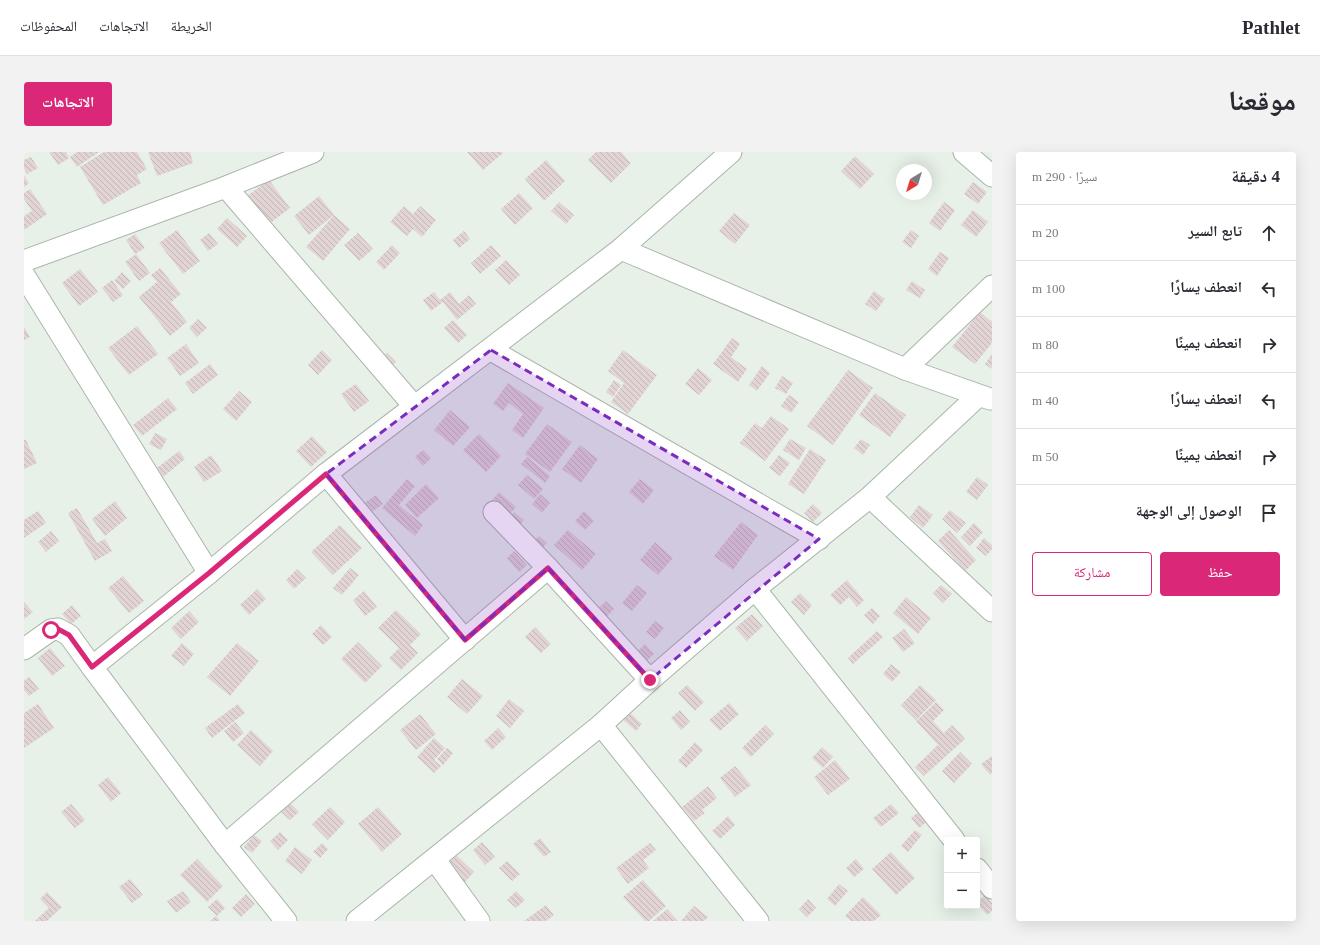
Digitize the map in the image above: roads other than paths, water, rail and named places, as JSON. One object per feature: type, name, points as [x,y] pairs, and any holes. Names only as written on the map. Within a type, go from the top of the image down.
[{"type":"street","points":[[24,261],[226,187],[313,152]]},
{"type":"street","points":[[92,667],[209,573],[326,474],[414,406],[491,350],[621,249],[731,152]]},
{"type":"street","points":[[964,152],[992,176]]},
{"type":"street","points":[[226,187],[414,406]]},
{"type":"street","points":[[357,921],[435,860],[601,725],[650,680],[755,589],[870,498],[985,398],[905,368],[621,249]]},
{"type":"street","points":[[24,275],[209,573]]},
{"type":"street","points":[[905,368],[992,286]]},
{"type":"street","points":[[491,350],[819,539]]},
{"type":"street","points":[[326,474],[465,640]]},
{"type":"street","points":[[870,498],[992,611]]},
{"type":"street","points":[[494,512],[548,568],[650,680]]},
{"type":"street","points":[[225,845],[548,568]]},
{"type":"street","points":[[755,589],[952,837]]},
{"type":"street","points":[[24,649],[51,630],[58,629],[69,635],[225,845],[286,921]]},
{"type":"street","points":[[601,725],[758,921]]},
{"type":"street","points":[[435,860],[479,921]]},
{"type":"street","points":[[980,873],[992,888]]}]
